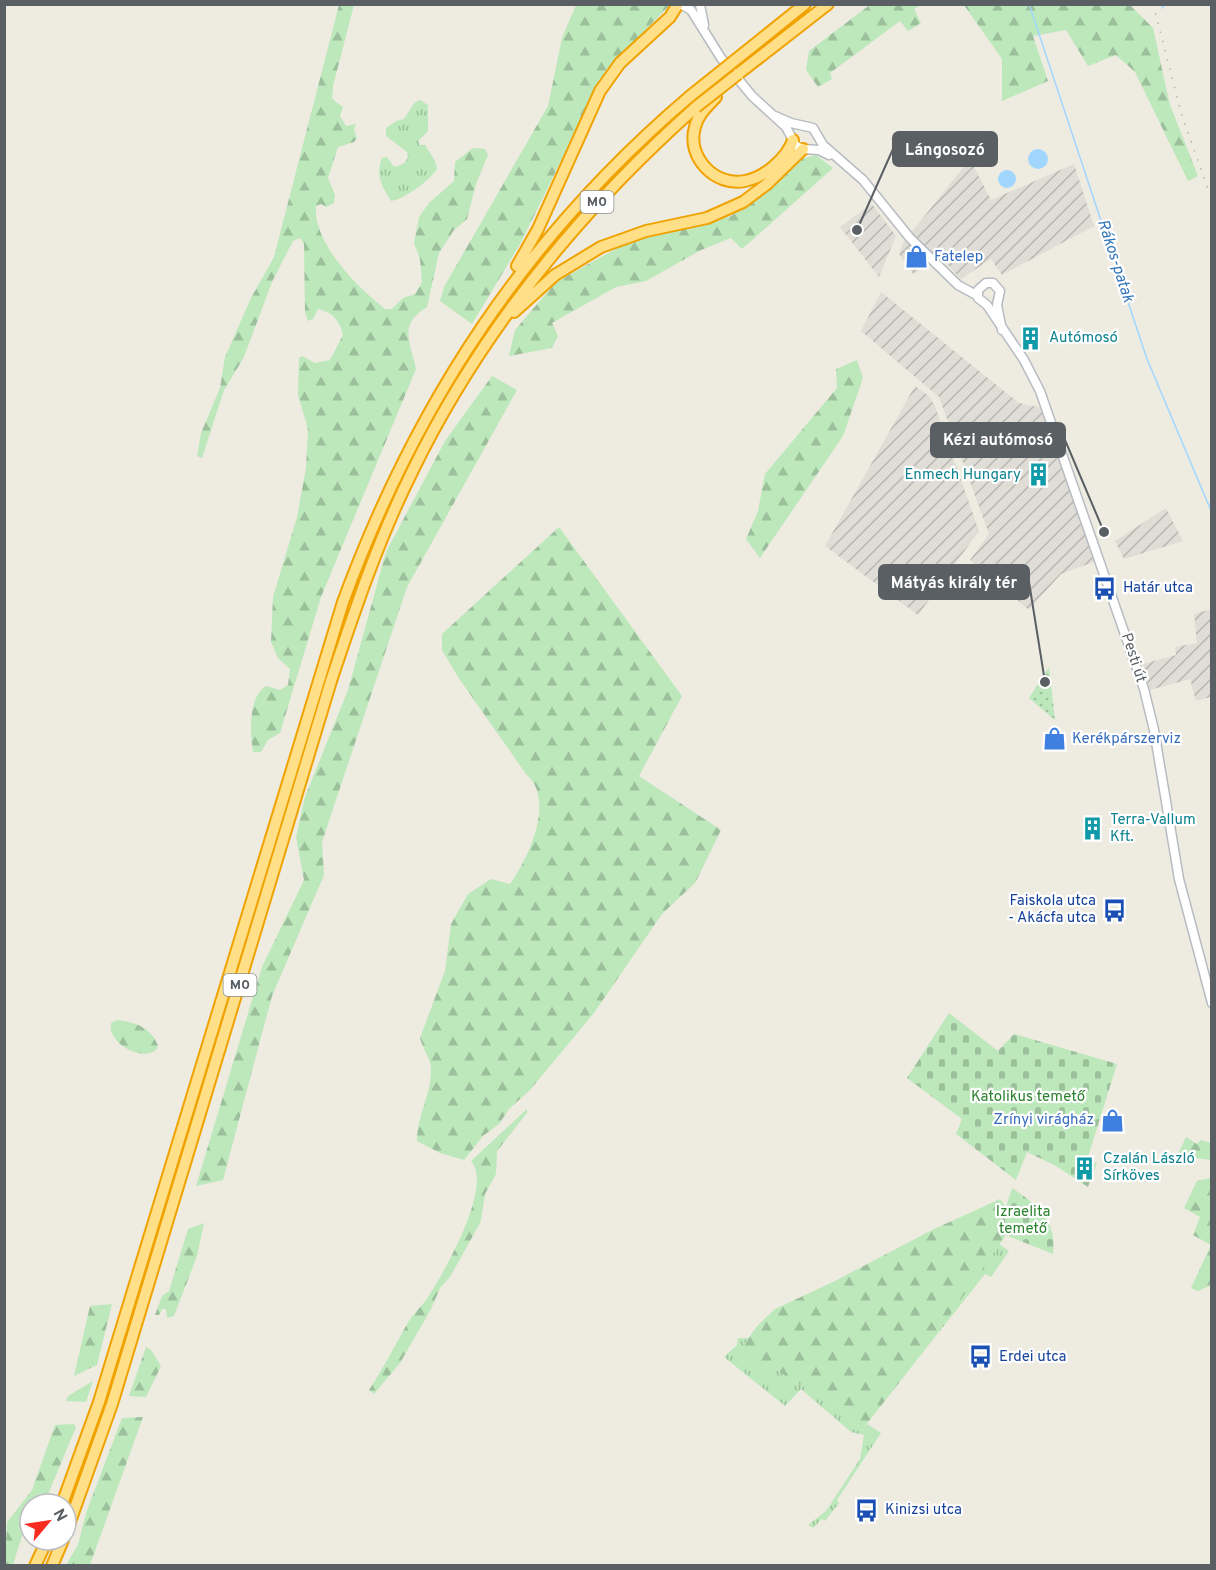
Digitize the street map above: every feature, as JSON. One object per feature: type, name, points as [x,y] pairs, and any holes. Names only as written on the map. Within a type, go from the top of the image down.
[{"type":"highway","points":[[507,290],[512,273],[538,229],[600,91],[620,63],[670,17],[679,4]]},
{"type":"highway","name":"M0","points":[[66,1492],[102,1391],[343,602],[404,456],[460,358],[483,323],[507,290],[594,186],[689,97],[805,4]]},
{"type":"highway","name":"M0","points":[[78,1499],[112,1404],[360,596],[412,471],[472,363],[494,330],[550,256],[589,210],[696,107],[828,4]]},
{"type":"highway","points":[[738,74],[701,113],[693,135],[696,155],[704,167],[715,176],[738,182],[752,180],[776,164],[790,148],[793,139]]},
{"type":"highway","points":[[494,330],[544,283],[577,260],[627,237],[707,218],[734,206],[760,190],[806,149]]},
{"type":"highway","points":[[35,1566],[41,1552]]},
{"type":"highway","points":[[52,1566],[58,1552]]},
{"type":"main road","points":[[679,4],[691,10],[711,43],[746,89],[775,116],[793,139],[806,149],[819,150],[842,161]]},
{"type":"main road","points":[[691,10],[700,5],[701,18],[711,43]]},
{"type":"main road","points":[[775,116],[813,128],[818,137],[863,180],[905,232],[946,273],[979,291]]},
{"type":"main road","points":[[793,139],[794,131],[801,125]]},
{"type":"main road","points":[[806,149],[815,144],[818,137]]},
{"type":"main road","points":[[989,283],[996,285],[1000,295],[997,301],[987,305],[980,301],[979,291],[989,283]]},
{"type":"main road","name":"Pesti út","points":[[997,301],[1002,330]]},
{"type":"main road","name":"Pesti út","points":[[987,305],[1032,374],[1052,421],[1144,689],[1154,730],[1179,879],[1212,1003]]},
{"type":"shaded area","points":[[970,159],[991,200],[1074,164],[1094,226],[1002,275],[991,259],[961,279],[936,252],[914,275],[899,254],[903,243]]},
{"type":"shaded area","points":[[872,204],[896,236],[879,277],[840,227]]},
{"type":"shaded area","points":[[881,292],[1019,403],[1042,408],[1096,561],[1061,574],[1029,610],[970,560],[989,534],[939,397],[861,331]]},
{"type":"shaded area","points":[[915,386],[929,396],[935,406],[979,531],[918,615],[825,546]]},
{"type":"shaded area","points":[[1166,508],[1183,541],[1124,559],[1115,541]]},
{"type":"shaded area","points":[[1211,609],[1211,697],[1196,701],[1190,679],[1150,690],[1143,664],[1176,655],[1175,647],[1197,643],[1194,614]]},
{"type":"green space","points":[[871,4],[921,5],[914,9],[921,23],[908,31],[900,21],[830,73],[832,79],[818,87],[806,70],[809,51]]},
{"type":"green space","points":[[339,5],[354,5],[333,86],[332,99],[343,107],[340,116],[346,126],[356,124],[354,130],[357,138],[354,142],[338,147],[328,178],[335,195],[334,203],[326,207],[321,204],[316,206],[317,220],[329,249],[339,263],[362,289],[385,309],[392,309],[403,298],[415,294],[422,282],[420,259],[414,243],[419,217],[429,203],[454,181],[455,162],[473,148],[485,149],[488,155],[476,184],[467,219],[454,230],[439,253],[427,307],[412,320],[409,327],[409,342],[416,369],[321,597],[280,733],[268,740],[261,752],[253,752],[251,726],[256,698],[266,686],[280,690],[288,685],[290,669],[278,658],[271,642],[273,597],[297,517],[306,468],[308,429],[298,395],[299,358],[302,356],[315,363],[330,360],[343,335],[335,318],[323,310],[318,309],[313,319],[308,321],[305,312],[304,244],[300,238],[293,241],[272,282],[244,357],[224,390],[202,458],[197,456],[201,433],[220,388],[225,357],[251,298],[274,257]]},
{"type":"green space","points":[[576,5],[670,5],[606,70],[520,244],[472,324],[440,301],[444,287],[548,106],[562,38]]},
{"type":"green space","points":[[964,5],[1130,5],[1153,28],[1170,105],[1198,176],[1188,181],[1135,72],[1116,55],[1088,66],[1066,30],[1033,36],[1048,81],[1002,101],[1002,59]]},
{"type":"green space","points":[[420,100],[428,105],[428,131],[419,140],[419,145],[425,145],[437,169],[416,189],[391,201],[379,176],[382,158],[387,157],[394,167],[403,164],[408,158],[407,152],[386,136],[386,128],[404,119],[415,102]]},
{"type":"green space","points":[[816,155],[833,168],[742,249],[731,238],[701,250],[646,281],[616,287],[552,323],[558,336],[552,348],[509,356],[515,330],[556,282],[630,241],[731,216],[771,189],[801,159]]},
{"type":"green space","points":[[857,360],[863,378],[843,436],[760,558],[746,539],[758,511],[765,474],[837,388],[836,369]]},
{"type":"green space","points":[[492,376],[517,390],[407,587],[322,842],[324,875],[272,996],[223,1180],[196,1186],[262,967],[304,880],[296,837],[305,797],[348,690],[386,552],[445,441]]},
{"type":"green space","points":[[559,527],[682,696],[639,776],[721,830],[695,883],[662,914],[594,1013],[530,1090],[509,1109],[499,1124],[483,1136],[464,1160],[440,1153],[417,1141],[431,1070],[420,1038],[445,971],[451,924],[468,894],[491,879],[510,884],[531,844],[539,813],[539,798],[535,785],[458,677],[442,650],[442,634]]},
{"type":"green space","points":[[1049,667],[1055,720],[1029,698]]},
{"type":"green space","name":"Katolikus temető","points":[[949,1013],[998,1051],[1014,1034],[1117,1064],[1087,1160],[1097,1163],[1088,1187],[1056,1166],[1027,1152],[1016,1180],[956,1134],[962,1119],[907,1078]]},
{"type":"green space","points":[[117,1020],[136,1024],[147,1030],[158,1046],[156,1050],[142,1054],[119,1043],[111,1030],[111,1023]]},
{"type":"green space","points":[[527,1109],[527,1113],[497,1151],[496,1174],[485,1194],[481,1221],[450,1277],[440,1288],[431,1309],[400,1363],[374,1394],[369,1390],[408,1322],[434,1288],[464,1230],[476,1190],[476,1173],[471,1161]]},
{"type":"green space","points":[[1186,1137],[1197,1144],[1201,1140],[1211,1143],[1211,1160],[1177,1156]]},
{"type":"green space","points":[[1211,1178],[1212,1245],[1193,1235],[1200,1217],[1184,1208],[1197,1181]]},
{"type":"green space","name":"Izraelita temető","points":[[1012,1188],[1037,1207],[1049,1223],[1052,1232],[1053,1254],[998,1232]]},
{"type":"green space","points":[[1000,1199],[1006,1207],[998,1232],[1006,1235],[931,1342],[862,1430],[835,1405],[741,1349],[757,1326],[775,1309],[835,1281],[932,1230]]},
{"type":"green space","points":[[204,1223],[197,1256],[174,1316],[167,1318],[166,1309],[162,1309],[159,1315],[155,1315],[162,1296],[169,1291],[188,1229]]},
{"type":"green space","points":[[999,1244],[1009,1251],[991,1277],[985,1274],[931,1342]]},
{"type":"green space","points":[[1211,1245],[1211,1285],[1198,1291],[1191,1288]]},
{"type":"green space","points":[[112,1304],[97,1365],[74,1376],[90,1306]]},
{"type":"green space","points":[[738,1338],[749,1338],[742,1349],[835,1405],[862,1430],[867,1424],[881,1433],[837,1500],[839,1503],[825,1521],[822,1519],[813,1528],[808,1525],[826,1511],[860,1459],[864,1435],[851,1432],[801,1389],[785,1406],[724,1357],[737,1345]]},
{"type":"green space","points":[[146,1347],[151,1350],[161,1366],[146,1397],[129,1396]]},
{"type":"green space","points":[[93,1381],[86,1402],[66,1401],[68,1396]]},
{"type":"green space","points":[[143,1417],[90,1565],[66,1565],[74,1552],[78,1552],[86,1513],[122,1418]]},
{"type":"green space","points":[[74,1424],[76,1427],[49,1492],[30,1492],[32,1490],[55,1425]]},
{"type":"green space","points":[[18,1508],[18,1549],[13,1565],[5,1565],[7,1522]]},
{"type":"water","points":[[1034,149],[1042,149],[1048,155],[1048,163],[1042,169],[1034,169],[1028,163],[1028,155]]},
{"type":"water","points":[[1007,170],[1013,173],[1016,179],[1013,185],[1007,188],[1001,185],[998,179],[1001,173]]},
{"type":"waterway","name":"Rákos-patak","points":[[1029,4],[1147,359],[1212,513]]},
{"type":"waterway","points":[[1162,8],[1165,4]]},
{"type":"railway","points":[[1153,4],[1182,116],[1212,200]]},
{"type":"place","name":"Lángosozó","points":[[857,230]]},
{"type":"place","name":"Fatelep","points":[[916,257]]},
{"type":"place","name":"Autómosó","points":[[1031,338]]},
{"type":"place","name":"Enmech Hungary","points":[[1039,475]]},
{"type":"place","name":"Kézi autómosó","points":[[1104,532]]},
{"type":"place","name":"Határ utca","points":[[1105,588]]},
{"type":"place","name":"Mátyás király tér","points":[[1045,682]]},
{"type":"place","name":"Kerékpárszerviz","points":[[1054,739]]},
{"type":"place","name":"Terra-Vallum Kft.","points":[[1092,829]]},
{"type":"place","name":"Faiskola utca - Akácfa utca","points":[[1114,910]]},
{"type":"place","name":"Zrínyi virágház","points":[[1112,1120]]},
{"type":"place","name":"Czalán László Sírköves","points":[[1085,1168]]},
{"type":"place","name":"Erdei utca","points":[[981,1357]]},
{"type":"place","name":"Kinizsi utca","points":[[867,1510]]}]
